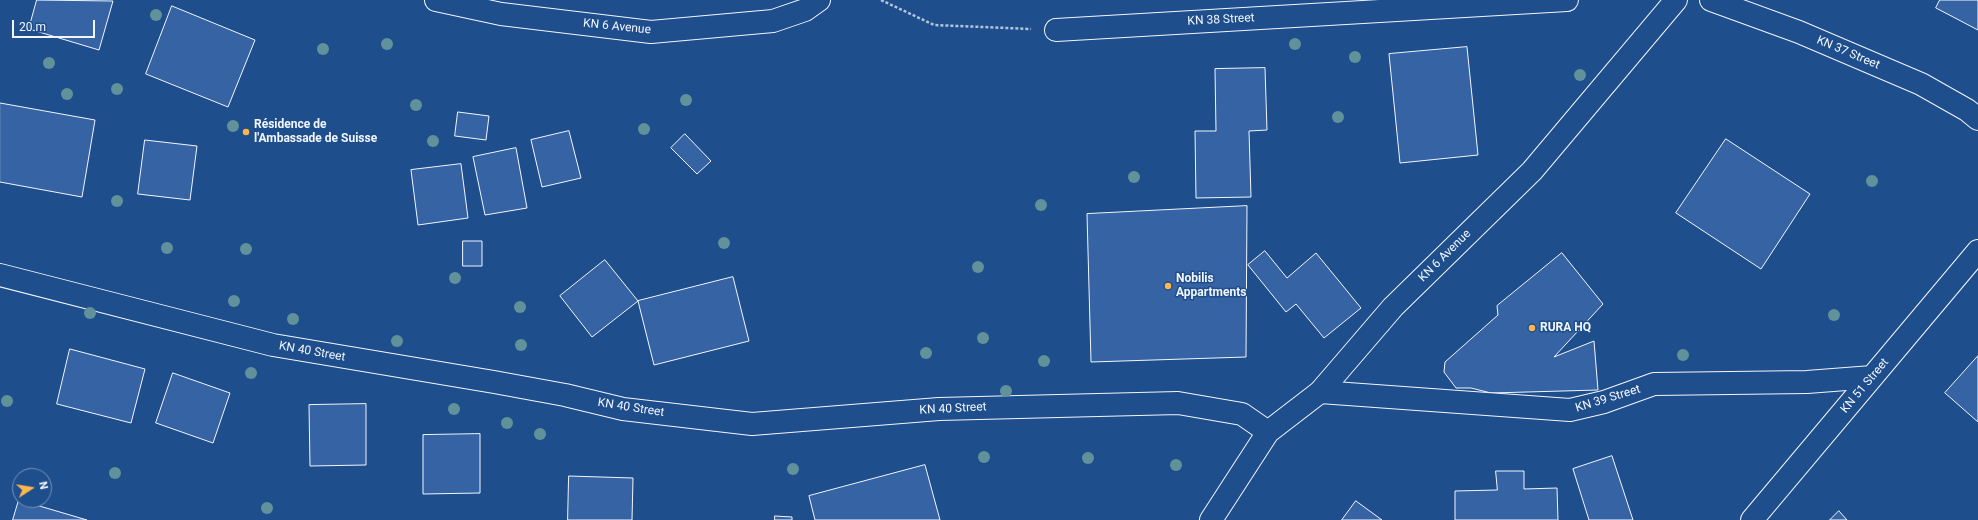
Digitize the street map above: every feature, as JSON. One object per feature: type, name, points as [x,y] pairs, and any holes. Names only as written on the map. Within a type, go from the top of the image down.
[{"type":"street","name":"KN 6 Avenue","points":[[436,0],[501,14],[651,32],[773,21],[805,10],[819,0]]},
{"type":"street","name":"KN 38 Street","points":[[1056,30],[1567,0]]},
{"type":"street","name":"KN 6 Avenue","points":[[1211,517],[1268,432],[1320,392],[1394,307],[1532,171],[1676,0]]},
{"type":"street","name":"KN 37 Street","points":[[1712,0],[1799,32],[1921,84],[1967,110],[1978,119]]},
{"type":"street","name":"KN 51 Street","points":[[1752,520],[1978,251]]},
{"type":"street","name":"KN 40 Street","points":[[0,275],[273,345],[508,385],[623,409],[752,424],[940,409],[1178,403],[1242,414],[1268,432]]},
{"type":"street","name":"KN 39 Street","points":[[1320,392],[1570,410],[1604,402],[1654,384],[1807,382],[1872,377]]},
{"type":"path","points":[[881,0],[934,25],[1056,30]]},
{"type":"building","points":[[37,0],[113,1],[99,50],[29,29]]},
{"type":"building","points":[[1940,0],[1978,0],[1978,30],[1936,8]]},
{"type":"building","points":[[172,6],[255,40],[228,107],[146,74]]},
{"type":"building","points":[[1467,47],[1478,155],[1400,163],[1389,54]]},
{"type":"building","points":[[1265,68],[1267,130],[1249,131],[1251,197],[1196,198],[1195,131],[1216,131],[1215,69]]},
{"type":"building","points":[[0,103],[95,120],[82,197],[0,182]]},
{"type":"building","points":[[458,112],[489,116],[486,140],[455,136]]},
{"type":"building","points":[[569,131],[581,178],[542,187],[531,140]]},
{"type":"building","points":[[685,134],[711,161],[697,174],[671,148]]},
{"type":"building","points":[[1726,139],[1810,194],[1761,269],[1676,213]]},
{"type":"building","points":[[145,140],[197,146],[190,200],[138,194]]},
{"type":"building","points":[[516,148],[527,208],[485,215],[473,157]]},
{"type":"building","points":[[461,164],[468,218],[418,225],[411,170]]},
{"type":"building","name":"Nobilis Appartments","points":[[1247,206],[1246,357],[1091,362],[1087,214]]},
{"type":"building","points":[[463,241],[482,241],[482,266],[463,266]]},
{"type":"building","points":[[1265,251],[1287,278],[1316,253],[1361,308],[1324,338],[1296,304],[1286,312],[1248,265]]},
{"type":"building","name":"RURA HQ","points":[[1562,253],[1603,304],[1554,357],[1594,341],[1598,390],[1491,393],[1471,388],[1456,388],[1444,372],[1445,362],[1498,315],[1497,306]]},
{"type":"building","points":[[605,260],[638,301],[592,337],[560,296]]},
{"type":"building","points":[[733,277],[749,341],[654,365],[638,301]]},
{"type":"building","points":[[70,349],[145,369],[131,423],[57,404]]},
{"type":"building","points":[[1978,356],[1978,422],[1945,393]]},
{"type":"building","points":[[173,373],[230,393],[213,443],[156,423]]},
{"type":"building","points":[[366,404],[366,465],[310,466],[309,405]]},
{"type":"building","points":[[480,434],[480,493],[423,494],[423,435]]},
{"type":"building","points":[[1612,456],[1633,520],[1589,520],[1573,469]]},
{"type":"building","points":[[925,465],[940,520],[815,520],[809,496]]},
{"type":"building","points":[[1496,471],[1524,471],[1524,489],[1557,488],[1558,520],[1455,520],[1455,491],[1497,490]]},
{"type":"building","points":[[569,476],[633,478],[632,520],[568,520]]},
{"type":"building","points":[[1356,501],[1382,520],[1342,520]]},
{"type":"building","points":[[17,508],[46,508],[87,520],[13,520]]},
{"type":"building","points":[[1839,511],[1847,520],[1830,520]]},
{"type":"building","points":[[775,516],[792,517],[792,520],[775,520]]},
{"type":"place","name":"Résidence de l'Ambassade de Suisse","points":[[246,132]]},
{"type":"place","name":"Nobilis Appartments","points":[[1168,286]]},
{"type":"place","name":"RURA HQ","points":[[1532,328]]}]
